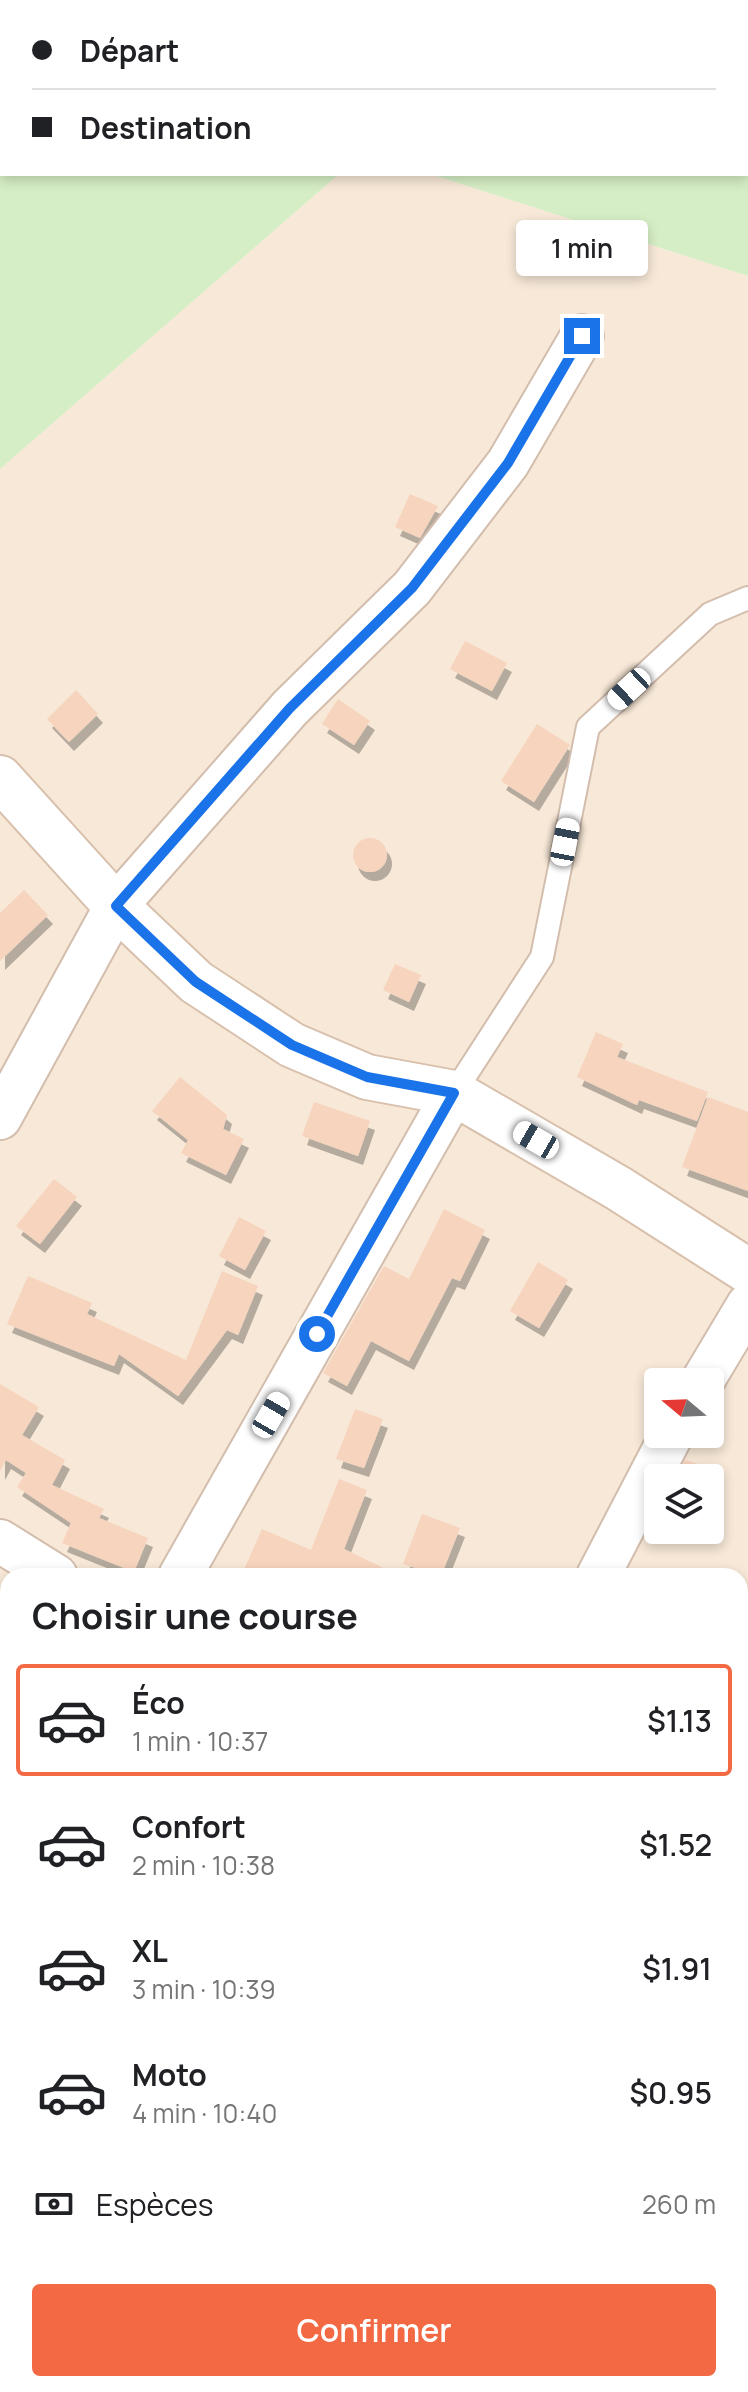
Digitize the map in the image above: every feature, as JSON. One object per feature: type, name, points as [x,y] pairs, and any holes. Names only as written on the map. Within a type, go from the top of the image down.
[{"type":"street","points":[[0,1118],[116,906],[290,708],[412,588],[508,463],[582,336]]},
{"type":"street","points":[[0,778],[116,906],[196,982],[292,1045],[367,1077],[454,1093],[618,1188],[748,1271]]},
{"type":"street","points":[[185,1568],[454,1093]]},
{"type":"street","points":[[710,1368],[748,1305]]},
{"type":"street","points":[[602,1568],[665,1448]]},
{"type":"street","points":[[0,1541],[43,1568]]},
{"type":"lane","points":[[454,1093],[542,957],[588,727],[710,614],[748,598]]},
{"type":"shaded area","points":[[337,176],[436,176],[748,276],[748,1568],[0,1568],[0,469]]},
{"type":"green space","points":[[0,176],[337,176],[0,469]]},
{"type":"green space","points":[[436,176],[748,176],[748,276]]},
{"type":"building","points":[[410,494],[438,506],[420,538],[395,527]]},
{"type":"building","points":[[465,641],[507,663],[492,691],[450,669]]},
{"type":"building","points":[[76,690],[98,714],[69,742],[47,719]]},
{"type":"building","points":[[338,699],[370,721],[354,745],[322,724]]},
{"type":"building","points":[[537,724],[570,745],[534,802],[501,781]]},
{"type":"building","points":[[370,838],[382,843],[387,855],[382,867],[370,872],[358,867],[353,855],[358,843]]},
{"type":"building","points":[[24,890],[48,915],[0,961],[0,913]]},
{"type":"building","points":[[395,964],[421,975],[409,1002],[383,990]]},
{"type":"building","points":[[596,1032],[623,1044],[617,1057],[708,1092],[697,1121],[639,1100],[637,1105],[577,1077]]},
{"type":"building","points":[[180,1077],[227,1115],[223,1129],[244,1139],[226,1175],[181,1153],[188,1140],[152,1111]]},
{"type":"building","points":[[708,1097],[748,1112],[748,1191],[682,1167]]},
{"type":"building","points":[[314,1102],[370,1121],[358,1156],[302,1136]]},
{"type":"building","points":[[54,1179],[77,1197],[40,1244],[16,1226]]},
{"type":"building","points":[[444,1209],[485,1230],[460,1281],[452,1278],[409,1361],[371,1341],[347,1386],[323,1373],[384,1266],[409,1279]]},
{"type":"building","points":[[239,1217],[266,1231],[245,1270],[219,1256]]},
{"type":"building","points":[[538,1262],[568,1280],[539,1328],[510,1311]]},
{"type":"building","points":[[222,1271],[258,1286],[238,1335],[227,1330],[178,1396],[119,1354],[114,1366],[7,1324],[28,1276],[92,1303],[87,1314],[186,1360]]},
{"type":"building","points":[[0,1384],[39,1407],[22,1435],[65,1460],[52,1485],[104,1509],[99,1518],[148,1538],[136,1568],[124,1568],[62,1543],[71,1523],[17,1487],[26,1473],[6,1460],[0,1471]]},
{"type":"building","points":[[355,1409],[383,1419],[364,1468],[336,1459]]},
{"type":"building","points":[[339,1479],[367,1490],[344,1549],[383,1568],[245,1568],[262,1529],[311,1550]]},
{"type":"building","points":[[422,1514],[460,1528],[444,1568],[416,1568],[403,1564]]},
{"type":"route","points":[[317,1334],[454,1093],[367,1077],[292,1045],[196,982],[116,906],[290,708],[412,588],[508,463],[582,336]]}]
